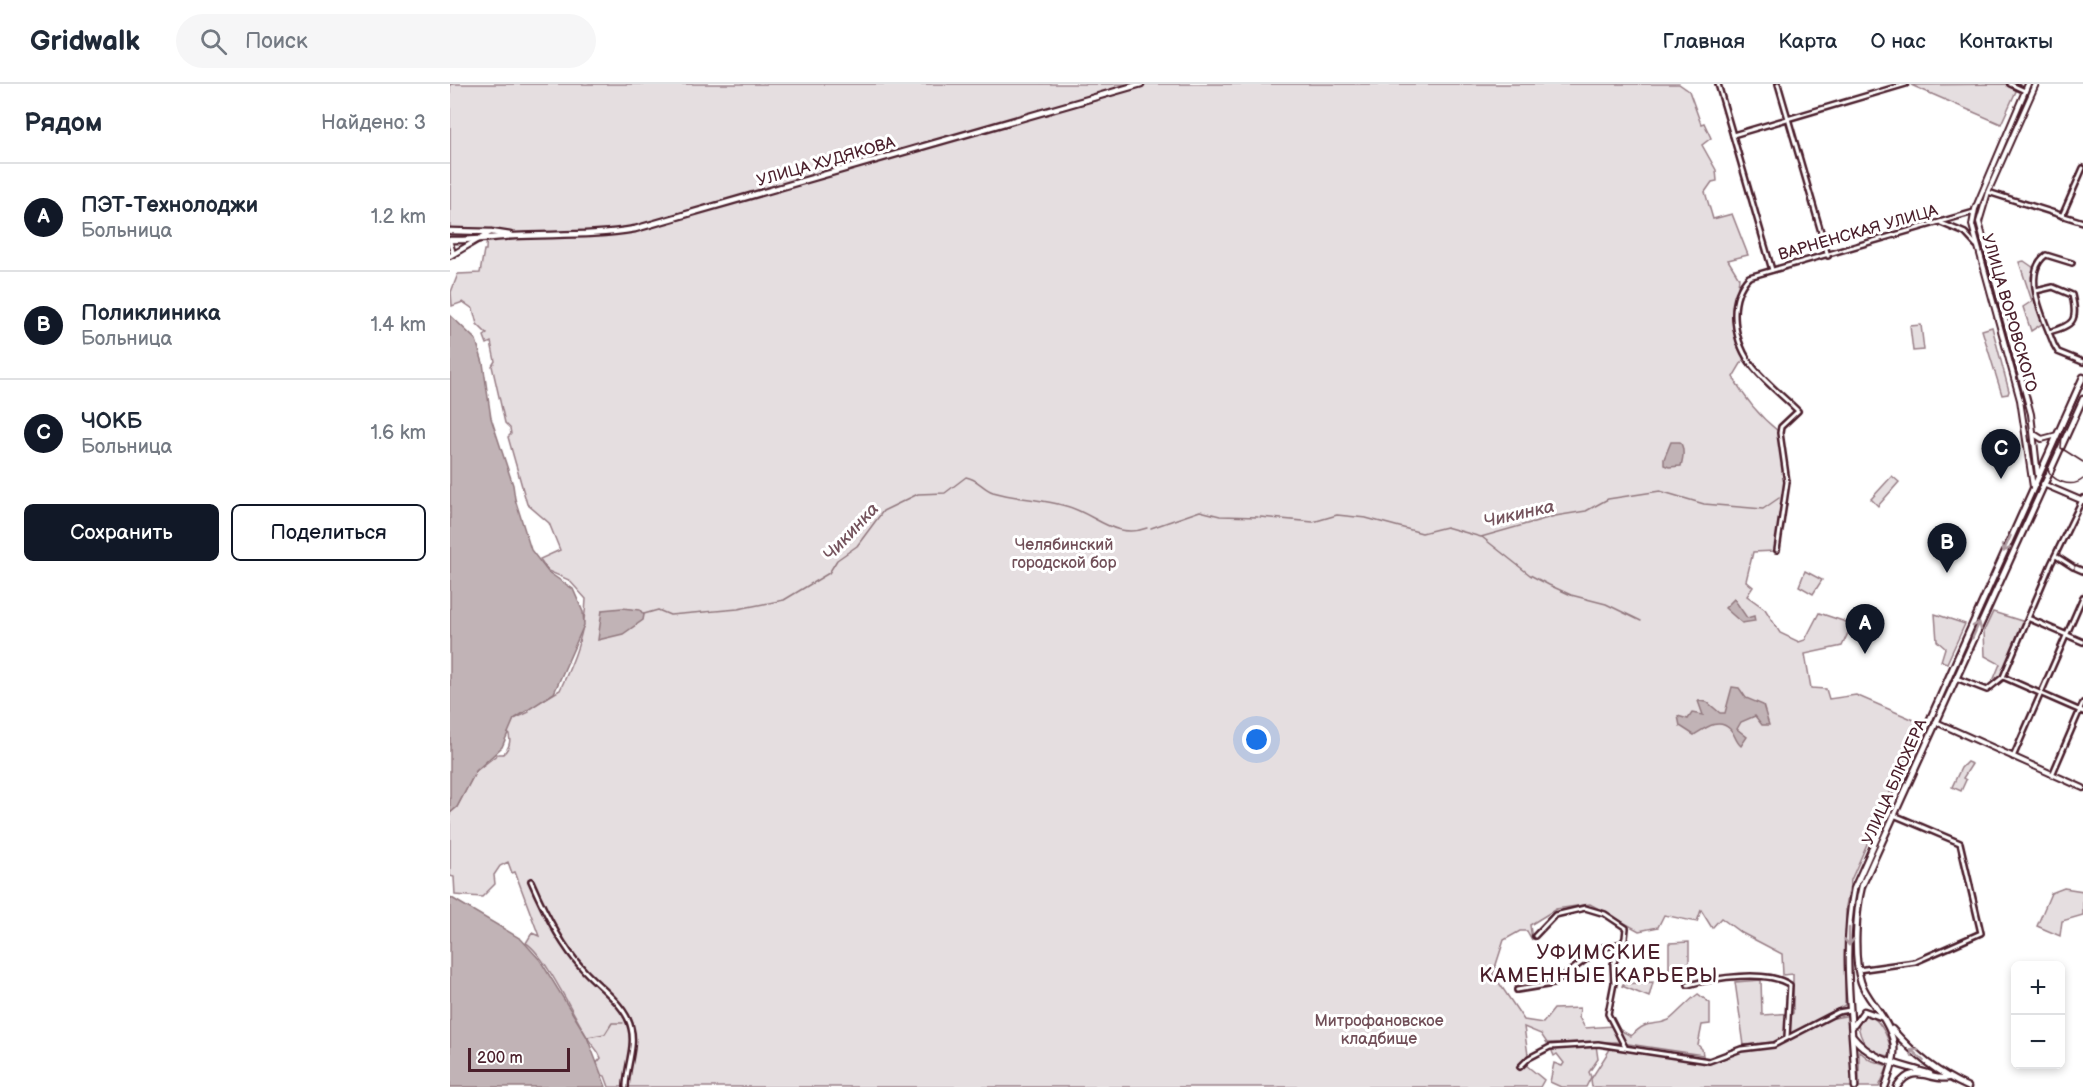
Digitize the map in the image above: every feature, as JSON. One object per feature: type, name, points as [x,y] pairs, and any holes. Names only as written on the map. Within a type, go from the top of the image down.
[{"type":"main road","name":"УЛИЦА ХУДЯКОВА","points":[[513,236],[592,234],[635,229],[1141,84]]},
{"type":"main road","name":"УЛИЦА ВОРОВСКОГО","points":[[2028,84],[1974,212],[1972,225],[2020,400],[2032,489]]},
{"type":"main road","name":"УЛИЦА ВОРОВСКОГО","points":[[2036,84],[1979,217],[1980,230],[2016,356],[2033,430],[2038,476],[2043,484]]},
{"type":"main road","points":[[450,231],[491,232],[513,236]]},
{"type":"main road","points":[[491,232],[474,241],[452,255],[450,241],[474,241],[513,236]]},
{"type":"main road","points":[[2038,476],[2083,377]]},
{"type":"main road","name":"УЛИЦА БЛЮХЕРА","points":[[1885,1087],[1894,1062],[1895,1047],[1890,1027],[1862,986],[1858,969],[1859,898],[1954,677],[2083,399]]},
{"type":"main road","points":[[2033,430],[2042,439],[2057,434]]},
{"type":"main road","name":"УЛИЦА БЛЮХЕРА","points":[[1855,1087],[1849,920],[1854,889],[2038,476]]},
{"type":"main road","points":[[2032,489],[2043,484],[2083,500]]},
{"type":"main road","points":[[1929,718],[2083,789]]},
{"type":"main road","points":[[1853,1027],[1856,1018],[1864,1011],[1872,1011],[1883,1018]]},
{"type":"main road","points":[[1890,1027],[1920,1059],[1948,1078],[1968,1087]]},
{"type":"main road","points":[[1853,1036],[1866,1052],[1942,1079],[1948,1078]]},
{"type":"main road","points":[[1897,1087],[1911,1075],[1930,1074]]},
{"type":"street","points":[[1718,84],[1772,270]]},
{"type":"street","points":[[1778,84],[1828,256]]},
{"type":"street","points":[[1733,135],[1906,84]]},
{"type":"street","points":[[2010,84],[2025,91]]},
{"type":"street","points":[[2062,216],[2083,168]]},
{"type":"street","points":[[1988,192],[2083,222]]},
{"type":"street","name":"ВАРНЕНСКАЯ УЛИЦА","points":[[1777,550],[1787,482],[1780,433],[1781,427],[1798,411],[1755,369],[1737,331],[1736,296],[1749,277],[1974,212]]},
{"type":"street","points":[[1940,223],[1965,233],[1976,245]]},
{"type":"street","points":[[2072,263],[2046,255],[2037,264],[2036,291],[2058,352],[2083,362]]},
{"type":"street","points":[[2036,291],[2053,287],[2072,295],[2075,312],[2072,323],[2067,327],[2049,332]]},
{"type":"street","points":[[1954,677],[1987,690],[2003,677],[2083,500]]},
{"type":"street","points":[[2056,556],[2083,571]]},
{"type":"street","points":[[2013,757],[2083,597]]},
{"type":"street","points":[[2029,618],[2083,642]]},
{"type":"street","points":[[2003,677],[2081,711]]},
{"type":"street","points":[[2052,775],[2083,703]]},
{"type":"street","points":[[1858,969],[1915,962],[1981,933],[1960,843],[1894,815]]},
{"type":"street","points":[[531,881],[567,949],[630,1023],[632,1037],[626,1087]]},
{"type":"street","points":[[1535,936],[1555,915],[1585,908],[1605,914],[1626,928],[1623,943],[1613,964],[1614,983],[1608,1014],[1625,1047]]},
{"type":"street","points":[[1517,990],[1553,984],[1601,948],[1623,943]]},
{"type":"street","points":[[1688,985],[1723,978],[1763,977],[1784,980],[1790,985],[1791,995],[1787,1037]]},
{"type":"street","points":[[1520,1067],[1528,1058],[1550,1047],[1598,1044],[1709,1061],[1741,1049],[1774,1045],[1839,1012],[1852,1010]]},
{"type":"green space","name":"Челябинский городской бор","points":[[450,84],[1679,84],[1689,91],[1701,124],[1704,123],[1711,138],[1702,145],[1716,170],[1717,181],[1712,182],[1705,192],[1713,219],[1732,214],[1748,255],[1728,260],[1739,278],[1734,322],[1745,357],[1733,377],[1753,407],[1778,431],[1785,482],[1775,551],[1753,552],[1746,581],[1753,587],[1747,596],[1765,609],[1780,633],[1799,642],[1805,640],[1819,613],[1864,628],[1848,633],[1842,646],[1805,654],[1811,688],[1826,689],[1829,699],[1856,695],[1921,723],[1851,880],[1846,906],[1845,1005],[1775,1042],[1744,1045],[1735,982],[1761,980],[1762,1015],[1793,1013],[1793,974],[1783,975],[1782,954],[1740,932],[1721,918],[1712,928],[1701,910],[1697,922],[1664,915],[1658,927],[1639,931],[1590,904],[1556,909],[1530,925],[1532,940],[1527,931],[1520,931],[1504,940],[1493,974],[1524,1020],[1543,1023],[1554,1009],[1580,1008],[1579,1017],[1585,1028],[1613,1026],[1631,1036],[1646,1025],[1669,1020],[1698,994],[1710,1003],[1710,1024],[1702,1025],[1698,1045],[1703,1055],[1615,1042],[1547,1043],[1541,1034],[1524,1027],[1528,1055],[1526,1065],[1544,1080],[1540,1087],[609,1087],[605,1076],[599,1074],[596,1064],[601,1058],[598,1052],[551,973],[526,943],[532,933],[539,936],[515,872],[512,873],[508,862],[500,866],[494,875],[495,884],[482,897],[455,895],[454,877],[450,876],[450,813],[457,807],[476,771],[507,749],[510,740],[507,730],[514,719],[529,712],[528,709],[560,690],[578,646],[586,599],[569,580],[548,571],[540,559],[560,550],[549,523],[527,504],[508,437],[511,434],[510,428],[505,423],[492,366],[495,361],[491,342],[487,344],[484,336],[487,334],[477,324],[473,309],[463,302],[452,306],[451,292],[458,274],[480,273],[484,250],[486,250],[487,229],[450,228]]},
{"type":"green space","points":[[2006,84],[2017,89],[2001,124],[1911,85]]},
{"type":"green space","points":[[2024,261],[2034,268],[2031,277],[2042,324],[2031,331],[2023,307],[2032,301],[2019,262]]},
{"type":"green space","points":[[1921,325],[1924,350],[1913,351],[1910,326]]},
{"type":"green space","points":[[1992,327],[2008,394],[2002,395],[1982,330]]},
{"type":"green space","points":[[1892,476],[1899,482],[1878,506],[1871,499]]},
{"type":"green space","points":[[1805,571],[1822,580],[1813,594],[1799,586]]},
{"type":"green space","points":[[1993,612],[2025,622],[2020,628],[2001,679],[1993,681],[2000,664],[1985,656],[1984,631]]},
{"type":"green space","points":[[1935,614],[1965,624],[1947,663],[1941,661],[1945,648],[1937,641]]},
{"type":"green space","points":[[1967,762],[1972,764],[1963,778],[1966,780],[1961,791],[1952,787],[1961,768]]},
{"type":"green space","points":[[2064,888],[2083,891],[2083,915],[2062,921],[2060,936],[2037,926],[2051,893]]},
{"type":"green space","points":[[1689,942],[1689,973],[1669,974],[1669,943]]},
{"type":"green space","points":[[1653,982],[1649,997],[1622,986],[1623,984]]},
{"type":"green space","points":[[1868,1014],[1885,1032],[1890,1045],[1889,1056],[1871,1049],[1860,1035],[1858,1022],[1863,1015]]},
{"type":"green space","points":[[1851,1015],[1852,1087],[1592,1087],[1591,1079],[1612,1046],[1709,1062],[1742,1050],[1774,1046],[1823,1020]]},
{"type":"green space","points":[[1596,1045],[1598,1059],[1589,1072],[1591,1077],[1586,1087],[1561,1087],[1550,1082],[1554,1063],[1562,1066],[1564,1063],[1557,1054],[1554,1056],[1551,1049]]},
{"type":"green space","points":[[1859,1051],[1870,1060],[1888,1066],[1879,1087],[1859,1087]]},
{"type":"shaded area","points":[[450,315],[476,340],[483,363],[491,418],[531,550],[548,572],[573,589],[583,612],[584,625],[554,693],[514,719],[502,747],[476,771],[457,807],[450,813]]},
{"type":"shaded area","points":[[1671,442],[1680,442],[1682,445],[1681,466],[1664,465]]},
{"type":"shaded area","points":[[1734,599],[1747,618],[1754,616],[1755,621],[1742,623],[1725,608]]},
{"type":"shaded area","points":[[622,608],[640,610],[644,615],[643,620],[623,634],[598,640],[602,610]]},
{"type":"shaded area","points":[[1732,687],[1739,688],[1746,698],[1763,705],[1769,725],[1762,725],[1755,716],[1741,722],[1737,729],[1747,737],[1741,746],[1732,731],[1721,724],[1711,725],[1694,735],[1680,726],[1678,716],[1688,719],[1692,713],[1703,715],[1698,701],[1707,702],[1720,713],[1725,713]]},
{"type":"shaded area","points":[[450,897],[521,939],[540,960],[587,1037],[606,1087],[450,1087]]},
{"type":"waterway","name":"Чикинка","points":[[644,614],[658,610],[670,615],[738,609],[784,600],[829,573],[837,560],[857,546],[883,511],[918,494],[945,493],[966,477],[993,492],[1066,506],[1125,531],[1147,528]]},
{"type":"waterway","name":"Чикинка","points":[[1260,517],[1313,522],[1337,515],[1366,518],[1422,533],[1446,527],[1481,537],[1555,516],[1586,511],[1608,499],[1660,491],[1704,504],[1763,509],[1779,498]]},
{"type":"waterway","name":"Чикинка","points":[[1151,528],[1200,511],[1220,516],[1258,517]]},
{"type":"waterway","points":[[1482,537],[1530,575],[1571,595],[1606,604],[1641,621]]},
{"type":"waterway","points":[[587,1037],[605,1034],[612,1023],[623,1023]]},
{"type":"tram line","points":[[2083,384],[2047,467],[2049,472],[2062,482],[2073,483],[2083,479]]},
{"type":"tram line","points":[[2062,435],[2061,448],[2083,462]]},
{"type":"place","name":"ЧОКБ","points":[[2001,479]]},
{"type":"place","name":"Поликлиника","points":[[1947,573]]},
{"type":"place","name":"ПЭТ-Технолоджи","points":[[1865,654]]},
{"type":"district","name":"УФИМСКИЕ КАМЕННЫЕ КАРЬЕРЫ","points":[[1599,964]]},
{"type":"park label","name":"Митрофановское кладбище","points":[[1379,1030]]}]
